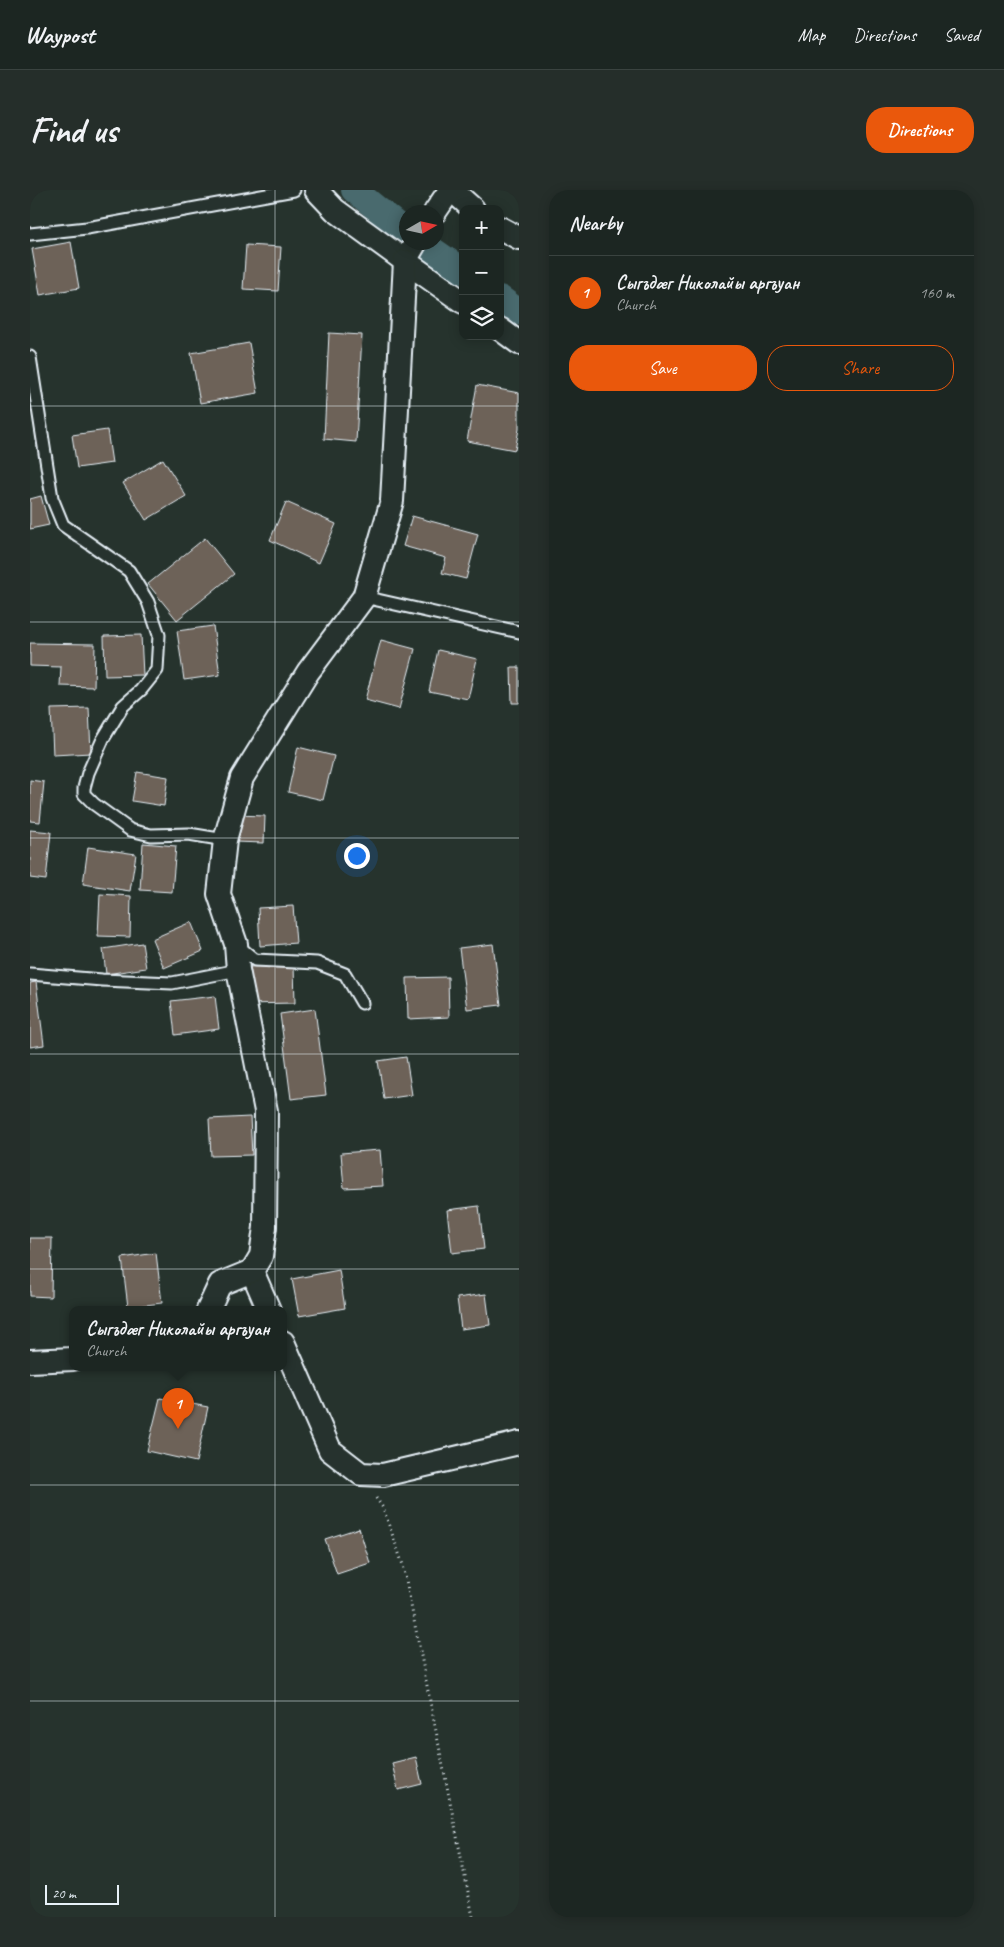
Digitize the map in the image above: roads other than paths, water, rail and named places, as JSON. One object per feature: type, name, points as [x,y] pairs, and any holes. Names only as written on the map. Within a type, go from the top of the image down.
[{"type":"street","points":[[316,190],[335,210],[411,252],[459,298]]},
{"type":"street","points":[[444,199],[461,205]]},
{"type":"street","points":[[504,230],[519,238]]},
{"type":"street","points":[[210,1306],[220,1284],[252,1271],[261,1256],[265,1226],[266,1111],[238,970],[236,944],[218,894],[224,840],[242,778],[308,672],[364,597],[392,501],[411,252]]},
{"type":"street","points":[[504,332],[519,343]]},
{"type":"street","points":[[252,1271],[267,1306]]},
{"type":"street","points":[[287,1351],[330,1450],[361,1474],[383,1475],[519,1444]]},
{"type":"street","points":[[30,1361],[69,1359]]},
{"type":"lane","points":[[30,234],[87,228],[294,190]]},
{"type":"lane","points":[[30,357],[52,498],[63,525],[129,571],[148,602],[159,635],[157,670],[141,690],[123,706],[103,739],[88,773],[84,794],[105,814],[130,830],[151,835],[189,834],[224,840]]},
{"type":"lane","points":[[364,597],[519,632]]},
{"type":"lane","points":[[236,944],[254,960],[317,964],[345,974],[362,1003]]},
{"type":"lane","points":[[30,974],[172,983],[238,970]]},
{"type":"waterway","points":[[354,190],[399,227]]},
{"type":"waterway","points":[[433,250],[459,268]]},
{"type":"waterway","points":[[504,301],[519,312]]},
{"type":"place","name":"Сыгъдæг Николайы аргъуан","points":[[178,1429]]}]
